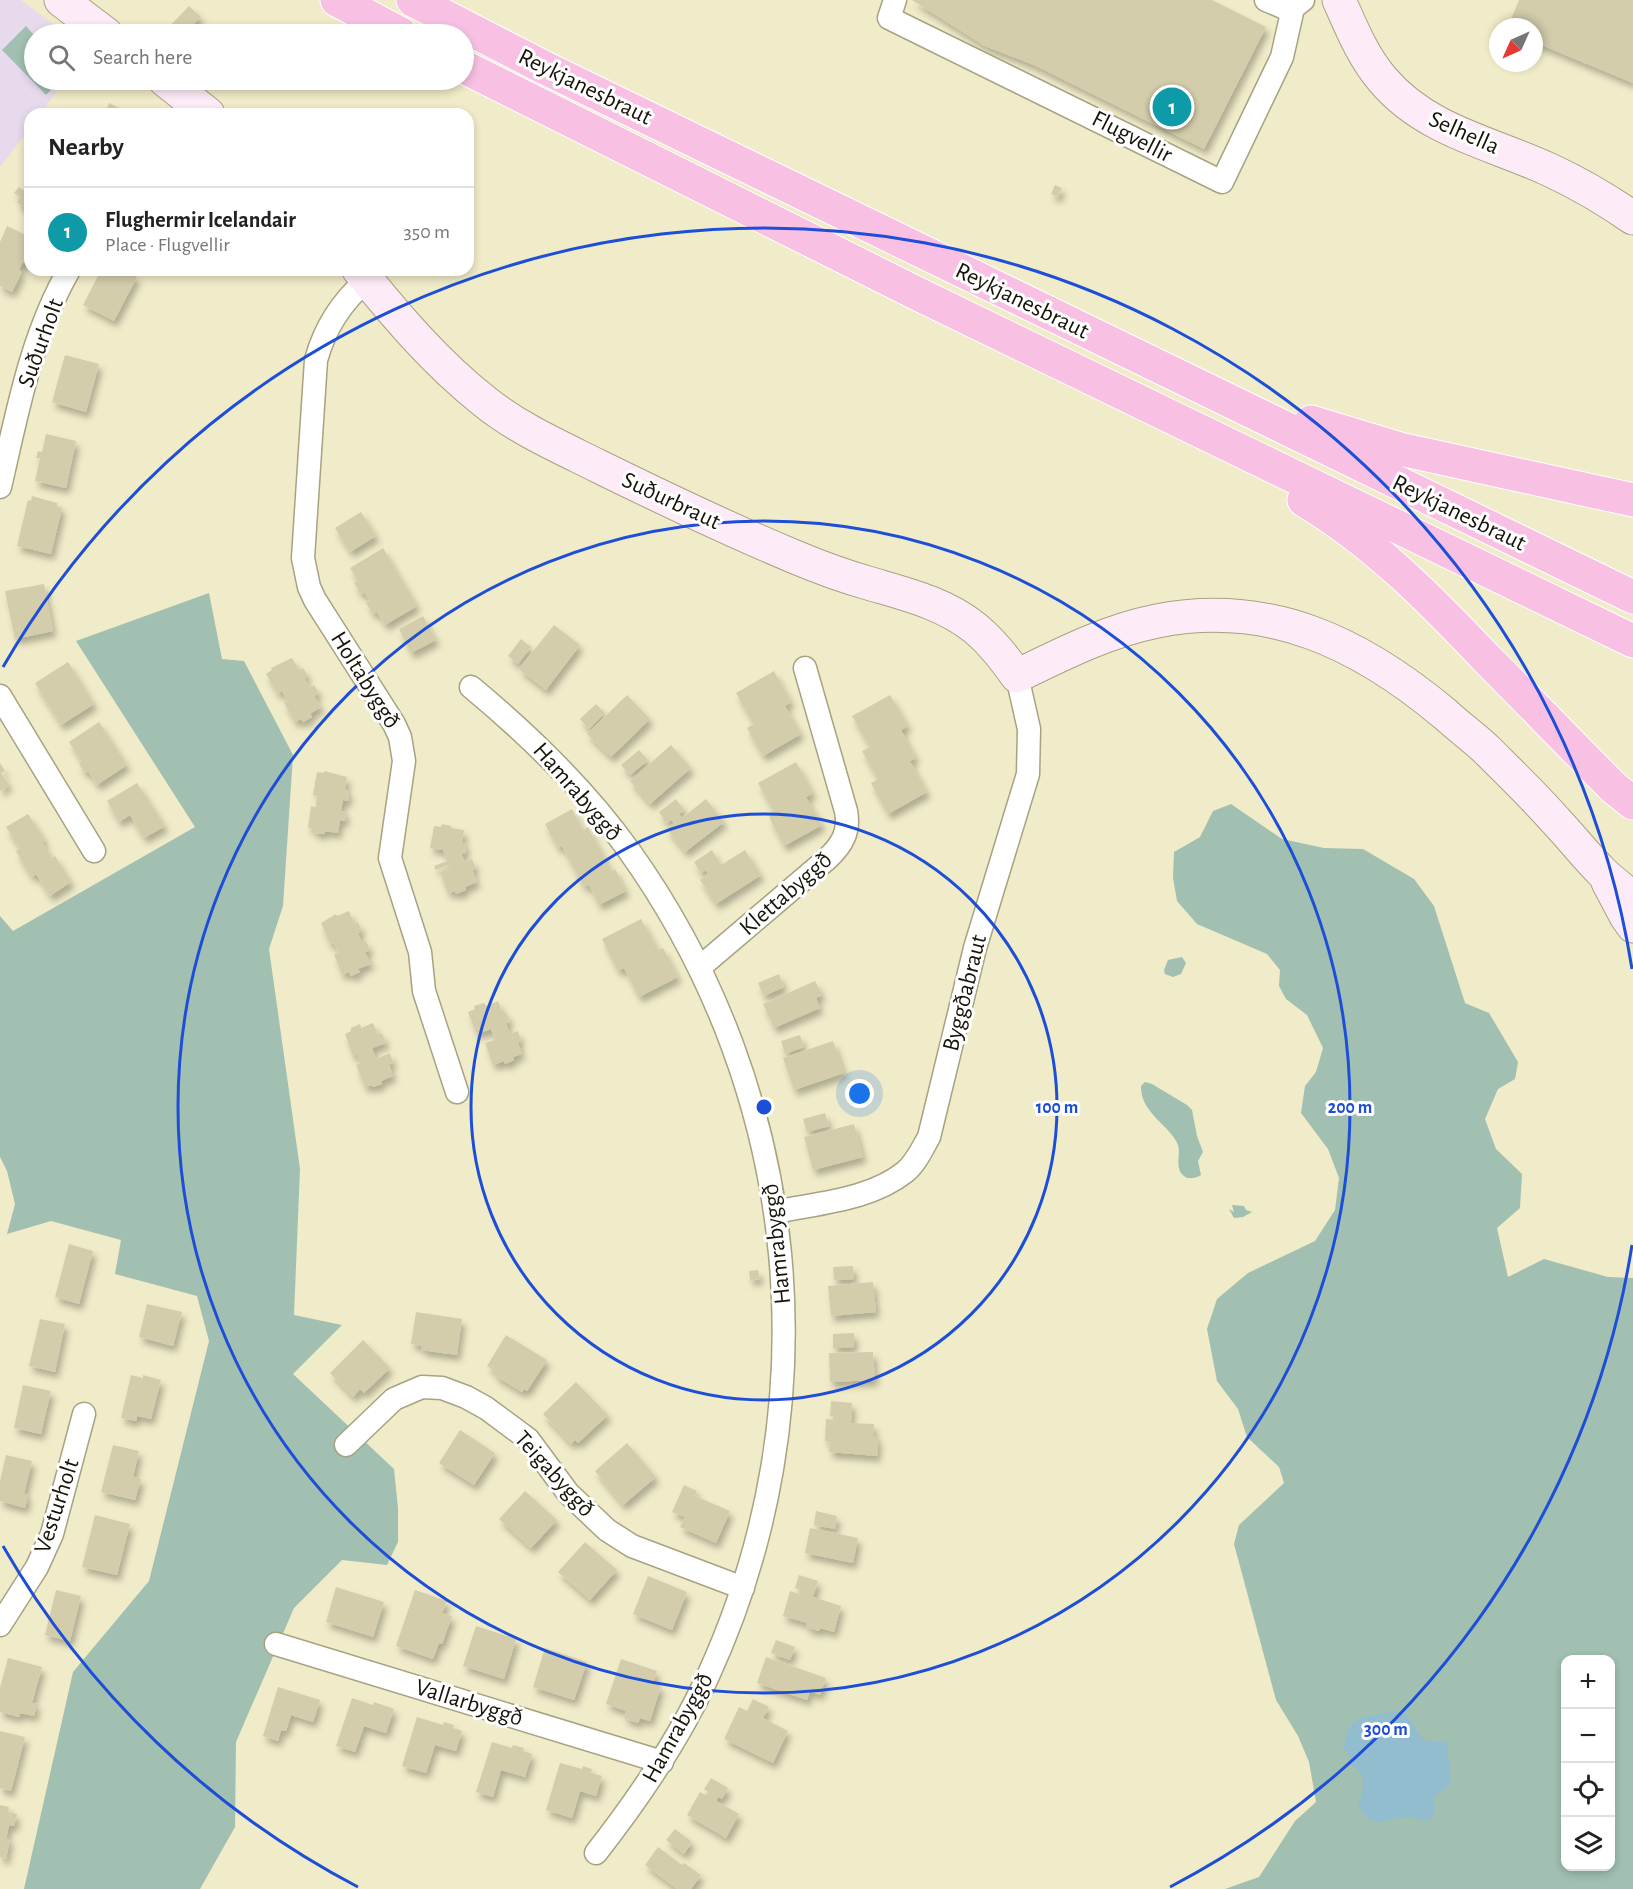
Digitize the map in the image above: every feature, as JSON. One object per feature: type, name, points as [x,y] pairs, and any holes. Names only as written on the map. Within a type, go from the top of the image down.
[{"type":"highway","points":[[337,0],[382,24]]},
{"type":"highway","name":"Reykjanesbraut","points":[[413,0],[460,24]]},
{"type":"highway","name":"Reykjanesbraut","points":[[474,31],[853,219],[1633,597]]},
{"type":"highway","name":"Reykjanesbraut","points":[[474,72],[922,296],[1633,641]]},
{"type":"highway","points":[[853,219],[969,260],[1318,426],[1400,449],[1633,500]]},
{"type":"highway","points":[[922,296],[1065,381],[1264,477],[1328,514],[1374,549],[1418,588],[1614,788],[1633,803]]},
{"type":"street","points":[[61,0],[93,24]]},
{"type":"street","name":"Flugvellir","points":[[895,0],[889,18],[1222,182],[1282,57],[1298,4]]},
{"type":"street","name":"Flugvellir","points":[[1266,0],[1285,8],[1298,4]]},
{"type":"street","name":"Selhella","points":[[1339,0],[1370,63],[1383,80],[1414,109],[1428,119],[1467,138],[1551,170],[1633,218]]},
{"type":"street","points":[[175,90],[194,108]]},
{"type":"street","name":"Suðurholt","points":[[0,487],[22,389],[52,306],[66,276]]},
{"type":"street","name":"Holtabyggð","points":[[362,276],[335,314],[316,360],[303,558],[309,587],[315,600],[400,736],[403,750],[403,772],[390,858],[420,952],[424,991],[457,1092]]},
{"type":"street","name":"Suðurbraut","points":[[364,276],[422,345],[452,374],[486,403],[533,432],[685,509],[742,534],[830,571],[905,593],[944,609],[974,627],[998,649],[1017,676]]},
{"type":"street","points":[[1017,676],[1094,640],[1158,621],[1221,616],[1255,618],[1290,625],[1320,635],[1351,649],[1414,688],[1484,747],[1603,873],[1633,898]]},
{"type":"street","name":"Klettabyggð","points":[[699,968],[838,849],[845,835],[846,811],[806,668]]},
{"type":"street","name":"Byggðabraut","points":[[776,1212],[873,1190],[907,1171],[929,1137],[975,948],[1028,774],[1029,729],[1017,676]]},
{"type":"street","name":"Hamrabyggð","points":[[471,687],[540,747],[601,815],[654,888],[699,968],[722,1017],[747,1087],[764,1149],[776,1212],[784,1307],[782,1402],[768,1496],[743,1588],[708,1677],[662,1762],[596,1853]]},
{"type":"street","points":[[0,696],[94,851]]},
{"type":"street","points":[[1603,873],[1633,926]]},
{"type":"street","name":"Teigabyggð","points":[[346,1445],[394,1399],[422,1387],[442,1388],[486,1408],[528,1439],[568,1493],[607,1530],[632,1546],[743,1588]]},
{"type":"street","name":"Vesturholt","points":[[0,1625],[37,1567],[52,1534],[84,1414]]},
{"type":"street","name":"Vallarbyggð","points":[[276,1644],[662,1762]]},
{"type":"shaded area","points":[[0,0],[21,0],[53,24],[24,24],[24,90],[58,90],[44,108],[24,108],[24,136],[0,167]]},
{"type":"green space","points":[[24,28],[24,72],[2,50]]},
{"type":"green space","points":[[41,90],[51,90],[46,95]]},
{"type":"green space","points":[[209,593],[222,659],[244,661],[293,755],[283,906],[269,949],[300,1169],[294,1315],[342,1325],[293,1374],[394,1469],[398,1508],[398,1542],[387,1565],[342,1560],[294,1608],[236,1742],[235,1827],[200,1889],[24,1889],[73,1672],[149,1581],[209,1341],[197,1296],[115,1274],[121,1240],[51,1221],[7,1234],[15,1204],[7,1171],[0,1157],[0,916],[13,931],[195,827],[76,641]]},
{"type":"green space","points":[[1231,804],[1282,839],[1324,848],[1363,849],[1414,879],[1434,906],[1465,1003],[1489,1013],[1518,1062],[1515,1079],[1498,1089],[1485,1119],[1496,1149],[1522,1174],[1520,1208],[1497,1228],[1508,1277],[1544,1259],[1608,1277],[1633,1278],[1633,1889],[1225,1889],[1259,1877],[1295,1821],[1316,1802],[1309,1762],[1298,1736],[1276,1700],[1234,1544],[1239,1525],[1284,1483],[1279,1467],[1247,1437],[1238,1409],[1217,1381],[1207,1329],[1217,1299],[1248,1273],[1315,1241],[1335,1210],[1339,1178],[1328,1149],[1301,1113],[1305,1086],[1316,1072],[1323,1048],[1307,1015],[1286,999],[1279,986],[1280,970],[1267,954],[1197,924],[1177,901],[1173,878],[1174,852],[1200,837],[1213,811]]},
{"type":"green space","points":[[1182,957],[1186,963],[1181,974],[1173,977],[1165,974],[1164,970],[1168,960]]},
{"type":"green space","points":[[1145,1082],[1152,1084],[1192,1110],[1203,1152],[1198,1161],[1201,1175],[1188,1178],[1181,1173],[1178,1165],[1178,1145],[1145,1104],[1141,1086]]},
{"type":"green space","points":[[1232,1205],[1244,1206],[1246,1210],[1252,1212],[1243,1217],[1234,1218],[1229,1209],[1234,1212]]},
{"type":"water","points":[[1392,1712],[1406,1714],[1424,1739],[1447,1743],[1451,1783],[1434,1797],[1434,1812],[1429,1820],[1406,1817],[1373,1821],[1366,1817],[1358,1804],[1363,1779],[1359,1771],[1348,1762],[1350,1754],[1344,1749],[1349,1728],[1359,1719]]},
{"type":"building","points":[[912,0],[1212,0],[1266,27],[1204,149],[1034,65],[985,46]]},
{"type":"building","points":[[1519,0],[1633,0],[1633,83],[1543,46],[1543,18],[1512,18]]},
{"type":"building","points":[[189,6],[201,17],[194,24],[172,24]]},
{"type":"building","points":[[109,103],[119,108],[107,108]]},
{"type":"building","points":[[1055,185],[1062,188],[1058,197],[1051,194]]},
{"type":"building","points":[[19,187],[24,190],[24,207],[17,202],[20,197],[14,193]]},
{"type":"building","points":[[7,226],[24,234],[24,262],[19,270],[22,272],[12,292],[0,286],[0,242]]},
{"type":"building","points":[[98,276],[137,277],[114,321],[83,305]]},
{"type":"building","points":[[65,355],[99,364],[86,412],[52,402]]},
{"type":"building","points":[[46,434],[76,441],[66,488],[35,481],[40,458],[36,458],[38,451],[42,452]]},
{"type":"building","points":[[32,496],[57,503],[57,506],[62,508],[51,554],[17,546],[28,500],[31,501]]},
{"type":"building","points":[[361,512],[376,536],[350,552],[335,528]]},
{"type":"building","points":[[383,548],[417,606],[385,625],[377,612],[373,614],[366,603],[370,601],[364,592],[361,594],[354,583],[358,581],[350,568]]},
{"type":"building","points":[[44,584],[53,631],[15,639],[5,591]]},
{"type":"building","points":[[423,616],[436,640],[411,653],[399,629]]},
{"type":"building","points":[[554,625],[580,645],[546,690],[519,669]]},
{"type":"building","points":[[521,639],[531,647],[518,664],[508,656]]},
{"type":"building","points":[[292,658],[299,670],[303,668],[308,676],[304,678],[310,687],[314,685],[319,693],[314,696],[321,707],[310,714],[312,717],[303,722],[301,719],[295,722],[284,703],[287,701],[282,691],[278,694],[266,674],[272,670],[271,668]]},
{"type":"building","points":[[68,662],[94,704],[61,725],[35,683]]},
{"type":"building","points":[[774,671],[791,702],[785,706],[801,734],[763,756],[747,728],[754,724],[736,693]]},
{"type":"building","points":[[627,695],[650,719],[611,757],[587,734]]},
{"type":"building","points":[[890,695],[908,726],[901,730],[916,758],[910,761],[927,792],[888,814],[871,783],[878,779],[862,751],[870,747],[852,716]]},
{"type":"building","points":[[596,704],[605,713],[589,729],[580,719]]},
{"type":"building","points":[[99,722],[127,765],[97,785],[88,771],[85,773],[79,764],[82,761],[69,742]]},
{"type":"building","points":[[671,745],[691,768],[650,804],[630,781]]},
{"type":"building","points":[[639,750],[648,760],[630,775],[621,765]]},
{"type":"building","points":[[796,762],[813,793],[806,797],[822,825],[784,846],[769,817],[775,814],[758,783]]},
{"type":"building","points":[[0,763],[5,771],[1,773],[9,785],[0,791]]},
{"type":"building","points":[[324,771],[347,777],[345,790],[349,791],[348,801],[343,800],[341,811],[346,812],[345,821],[340,820],[338,833],[325,831],[324,834],[314,833],[315,829],[308,828],[311,806],[316,807],[317,796],[313,795],[317,772],[324,773]]},
{"type":"building","points":[[137,783],[165,826],[144,838],[130,815],[119,822],[107,801]]},
{"type":"building","points":[[676,799],[684,810],[679,814],[682,818],[706,799],[724,822],[685,852],[667,829],[674,823],[671,820],[667,823],[659,812]]},
{"type":"building","points":[[572,809],[583,830],[588,827],[611,871],[615,869],[626,891],[599,905],[589,885],[584,887],[562,846],[558,848],[545,824]]},
{"type":"building","points":[[28,814],[45,840],[42,842],[52,858],[55,856],[71,882],[50,896],[36,874],[32,877],[24,865],[16,851],[20,848],[6,827]]},
{"type":"building","points":[[442,824],[464,830],[462,843],[466,844],[465,854],[461,853],[465,862],[472,859],[476,868],[472,870],[477,882],[456,894],[455,891],[448,893],[440,872],[450,868],[449,865],[436,870],[434,866],[447,861],[443,850],[430,848],[434,826],[441,827]]},
{"type":"building","points":[[712,850],[721,865],[745,850],[761,875],[716,904],[700,880],[708,874],[706,870],[701,873],[694,862]]},
{"type":"building","points":[[349,911],[354,924],[358,922],[362,931],[358,933],[362,943],[366,941],[370,950],[365,952],[371,964],[358,969],[360,972],[351,976],[349,972],[342,975],[334,954],[338,953],[334,943],[330,944],[321,923],[336,914],[337,916]]},
{"type":"building","points":[[641,919],[658,950],[663,948],[678,977],[639,997],[624,968],[618,971],[602,939]]},
{"type":"building","points":[[779,974],[784,987],[764,996],[758,983]]},
{"type":"building","points":[[815,981],[822,995],[816,998],[820,1008],[774,1028],[763,1004]]},
{"type":"building","points":[[498,1001],[503,1014],[506,1012],[510,1022],[506,1023],[510,1034],[518,1031],[521,1041],[518,1042],[522,1054],[513,1057],[514,1060],[505,1064],[504,1061],[493,1065],[485,1043],[495,1040],[491,1029],[477,1034],[468,1012],[475,1009],[474,1006],[484,1003],[486,1006]]},
{"type":"building","points":[[373,1023],[378,1035],[382,1033],[386,1043],[372,1048],[376,1059],[390,1053],[393,1063],[389,1064],[393,1076],[381,1081],[382,1084],[365,1087],[356,1065],[361,1063],[357,1054],[353,1056],[345,1034],[360,1024],[361,1028]]},
{"type":"building","points":[[800,1035],[804,1047],[785,1054],[781,1041]]},
{"type":"building","points":[[833,1041],[844,1073],[794,1090],[783,1058]]},
{"type":"building","points":[[825,1113],[829,1126],[807,1132],[803,1119]]},
{"type":"building","points":[[854,1124],[863,1157],[813,1170],[804,1137]]},
{"type":"building","points":[[69,1244],[93,1251],[79,1304],[55,1297]]},
{"type":"building","points":[[853,1266],[854,1279],[834,1280],[833,1267]]},
{"type":"building","points":[[758,1270],[760,1279],[750,1280],[749,1271]]},
{"type":"building","points":[[873,1282],[876,1312],[831,1316],[828,1286]]},
{"type":"building","points":[[147,1304],[182,1312],[173,1346],[139,1337]]},
{"type":"building","points":[[416,1312],[462,1319],[457,1355],[421,1350],[422,1346],[411,1344]]},
{"type":"building","points":[[40,1319],[65,1324],[55,1372],[29,1366]]},
{"type":"building","points":[[854,1333],[854,1347],[833,1348],[833,1334]]},
{"type":"building","points":[[506,1335],[547,1360],[527,1391],[524,1389],[522,1392],[494,1375],[496,1372],[487,1366]]},
{"type":"building","points":[[363,1340],[390,1368],[364,1393],[360,1389],[353,1397],[330,1373]]},
{"type":"building","points":[[873,1352],[875,1380],[830,1382],[829,1353]]},
{"type":"building","points":[[131,1375],[143,1378],[143,1375],[161,1380],[151,1419],[137,1416],[136,1421],[121,1418]]},
{"type":"building","points":[[576,1382],[608,1415],[578,1443],[575,1440],[571,1444],[543,1414]]},
{"type":"building","points":[[23,1385],[51,1391],[41,1434],[14,1428]]},
{"type":"building","points":[[831,1401],[852,1403],[851,1423],[874,1424],[873,1436],[878,1436],[877,1456],[829,1452],[830,1441],[825,1441],[826,1419],[835,1420],[835,1417],[830,1416]]},
{"type":"building","points":[[460,1430],[495,1453],[474,1485],[439,1463]]},
{"type":"building","points":[[627,1443],[656,1477],[623,1505],[595,1471]]},
{"type":"building","points":[[113,1445],[139,1451],[133,1477],[141,1479],[135,1500],[101,1492]]},
{"type":"building","points":[[6,1455],[32,1461],[24,1494],[28,1495],[25,1508],[0,1501],[0,1481]]},
{"type":"building","points":[[684,1485],[697,1491],[695,1496],[730,1511],[716,1543],[680,1527],[685,1517],[672,1512]]},
{"type":"building","points":[[525,1491],[557,1520],[531,1548],[499,1519]]},
{"type":"building","points":[[816,1511],[837,1516],[835,1529],[814,1525]]},
{"type":"building","points":[[95,1515],[130,1524],[117,1575],[82,1567]]},
{"type":"building","points":[[810,1528],[858,1538],[853,1563],[805,1553]]},
{"type":"building","points":[[585,1542],[617,1570],[590,1600],[558,1572]]},
{"type":"building","points":[[799,1575],[818,1581],[813,1597],[841,1606],[834,1632],[806,1627],[807,1623],[783,1616],[790,1591],[802,1595],[803,1591],[795,1588]]},
{"type":"building","points":[[648,1576],[687,1592],[672,1630],[633,1614]]},
{"type":"building","points":[[336,1587],[384,1602],[373,1637],[326,1622]]},
{"type":"building","points":[[56,1590],[81,1596],[70,1641],[45,1635]]},
{"type":"building","points":[[415,1590],[447,1601],[442,1613],[452,1616],[442,1644],[439,1643],[433,1659],[396,1646]]},
{"type":"building","points":[[476,1626],[516,1639],[504,1679],[463,1666]]},
{"type":"building","points":[[776,1640],[795,1647],[790,1660],[771,1653]]},
{"type":"building","points":[[545,1648],[587,1662],[574,1700],[533,1687]]},
{"type":"building","points":[[766,1657],[826,1678],[820,1695],[810,1691],[807,1700],[757,1683]]},
{"type":"building","points":[[8,1658],[42,1667],[32,1703],[37,1704],[34,1716],[20,1713],[19,1717],[0,1712],[0,1688]]},
{"type":"building","points":[[621,1659],[657,1671],[653,1684],[661,1686],[650,1721],[640,1718],[638,1723],[624,1718],[626,1711],[606,1704]]},
{"type":"building","points":[[278,1687],[320,1700],[313,1722],[291,1715],[286,1731],[281,1730],[278,1741],[263,1736]]},
{"type":"building","points":[[352,1698],[394,1709],[386,1733],[364,1726],[355,1752],[336,1746]]},
{"type":"building","points":[[753,1699],[769,1707],[763,1718],[788,1731],[773,1763],[724,1739],[739,1707],[747,1711]]},
{"type":"building","points":[[417,1717],[443,1725],[444,1722],[454,1725],[453,1728],[462,1731],[456,1751],[435,1745],[426,1773],[402,1766]]},
{"type":"building","points":[[0,1731],[25,1737],[11,1791],[0,1788]]},
{"type":"building","points":[[492,1742],[512,1748],[513,1745],[524,1748],[523,1751],[532,1754],[525,1777],[501,1770],[493,1797],[476,1792]]},
{"type":"building","points":[[560,1763],[582,1769],[583,1766],[592,1769],[591,1773],[602,1776],[596,1796],[580,1791],[572,1818],[546,1810]]},
{"type":"building","points":[[711,1778],[728,1788],[722,1799],[718,1797],[716,1801],[739,1814],[726,1838],[687,1815],[700,1792],[706,1795],[708,1792],[704,1789]]},
{"type":"building","points":[[0,1805],[9,1807],[8,1812],[17,1814],[14,1826],[9,1825],[6,1839],[10,1839],[6,1859],[0,1857]]},
{"type":"building","points":[[675,1829],[692,1842],[684,1854],[666,1840]]},
{"type":"building","points":[[658,1847],[682,1865],[684,1863],[701,1875],[691,1889],[677,1889],[645,1865]]},
{"type":"place","name":"Flughermir Icelandair","points":[[1172,107]]}]
